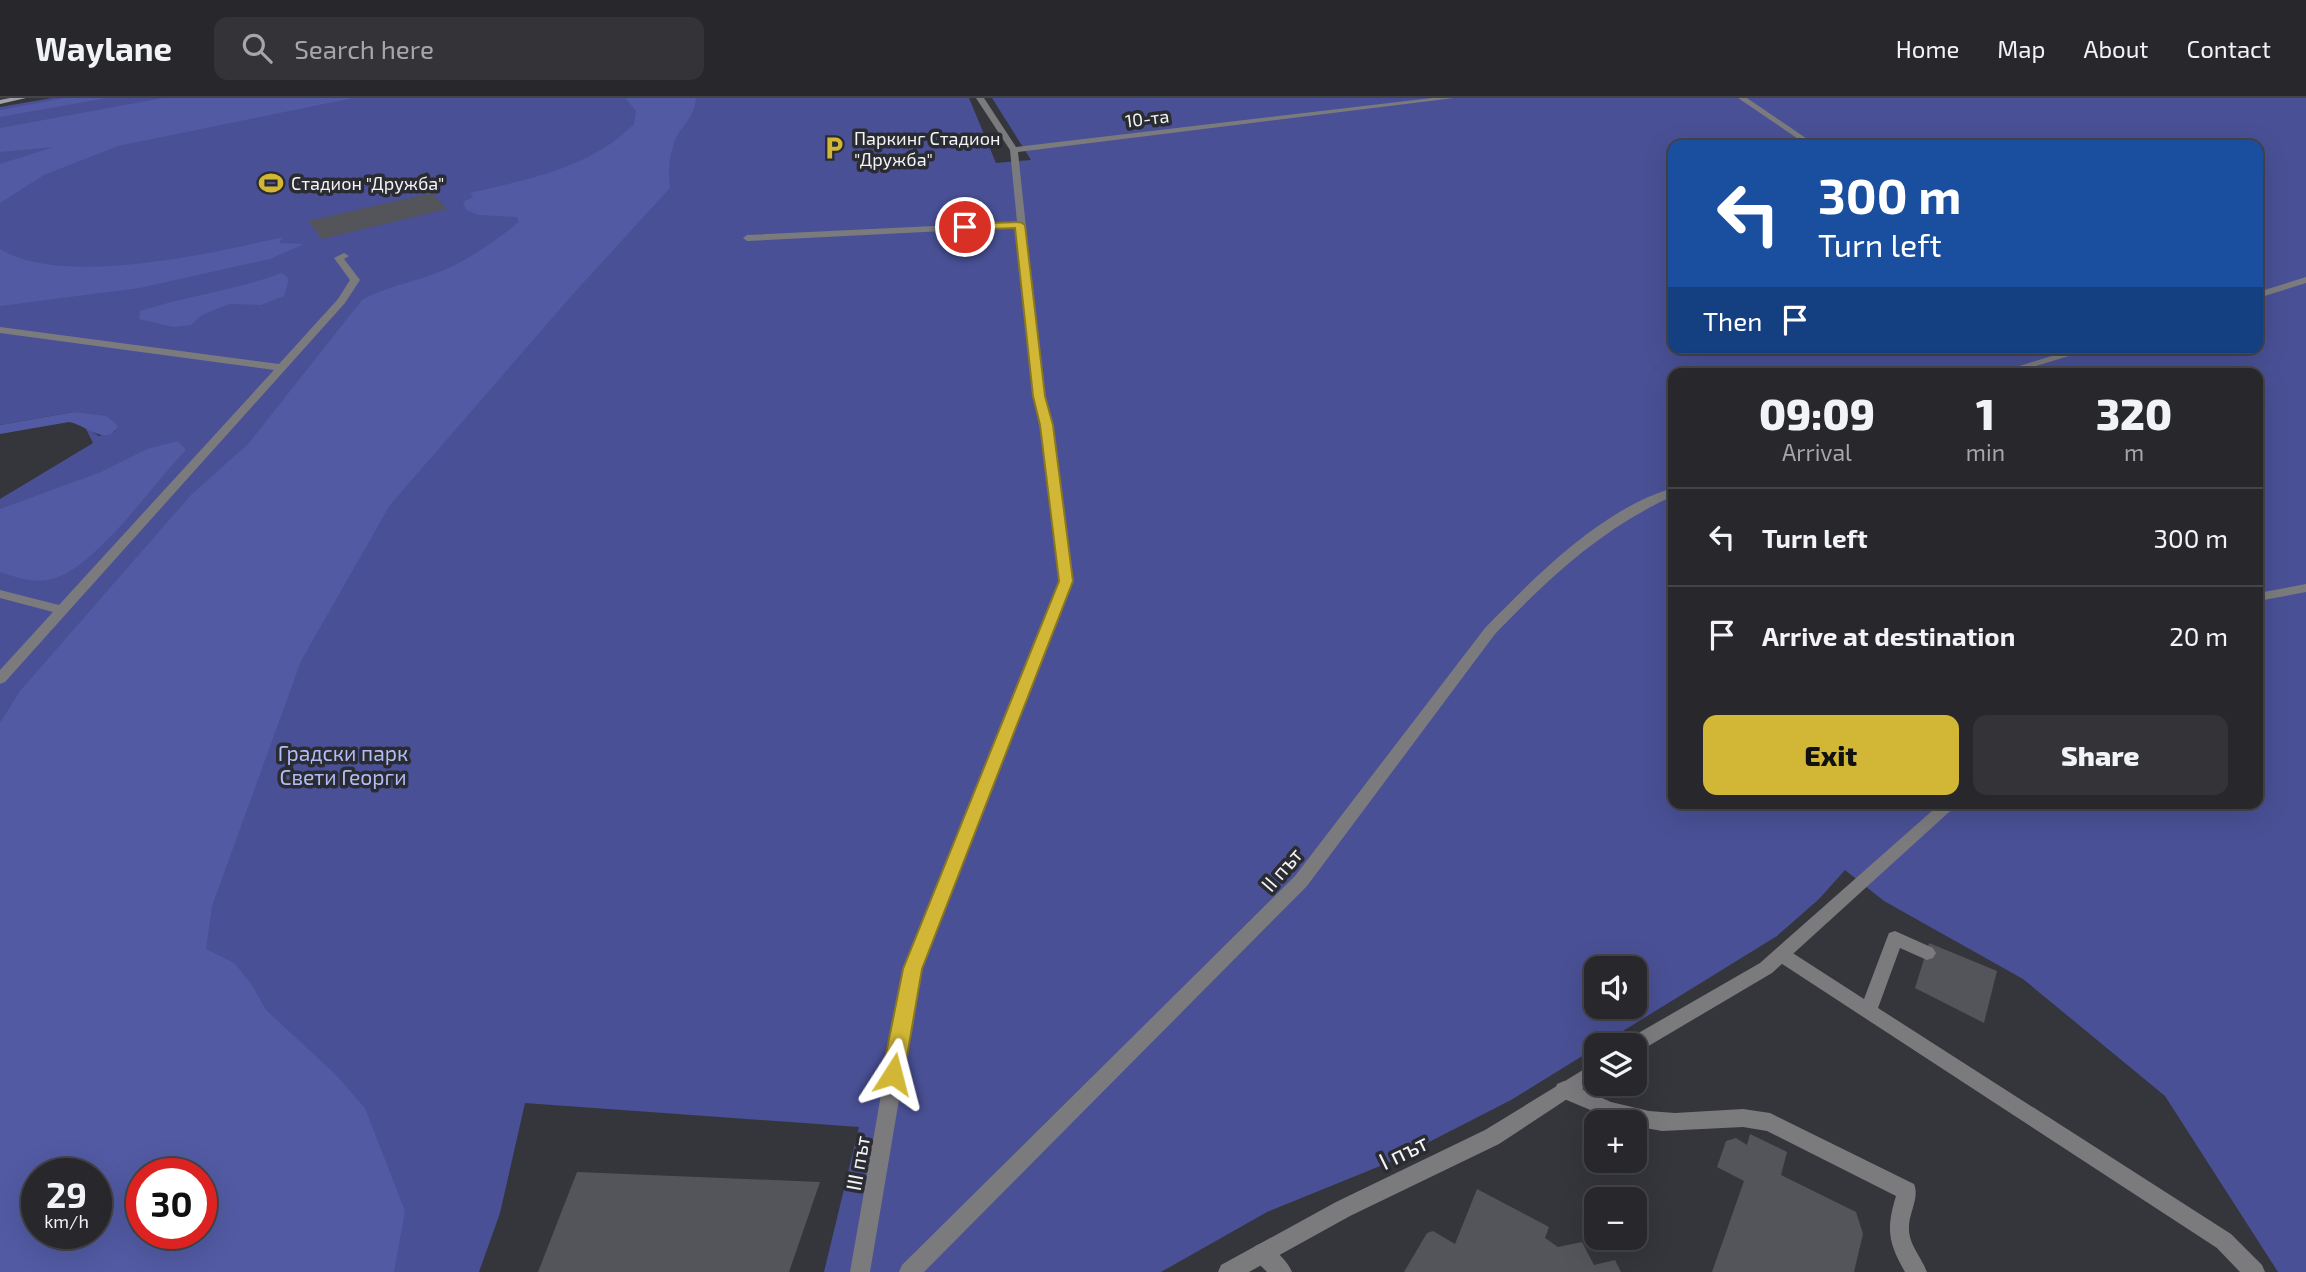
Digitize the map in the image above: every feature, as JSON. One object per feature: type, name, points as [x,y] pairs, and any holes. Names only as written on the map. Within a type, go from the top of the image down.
[{"type":"main road","points":[[0,102],[22,98]]},
{"type":"street","name":"ІІІ път","points":[[860,1272],[912,969],[1066,581],[1046,425],[1039,396],[1014,150],[980,98]]},
{"type":"street","name":"10-та","points":[[1014,150],[1450,98]]},
{"type":"street","points":[[1742,98],[1805,140]]},
{"type":"street","points":[[747,237],[1020,225]]},
{"type":"street","points":[[0,679],[342,301],[355,280],[339,258],[344,257]]},
{"type":"street","points":[[2263,293],[2306,280]]},
{"type":"street","points":[[0,330],[282,368]]},
{"type":"street","points":[[2019,368],[2069,354]]},
{"type":"street","name":"ІІ път","points":[[909,1272],[1301,881],[1490,631],[1525,594],[1593,537],[1668,494]]},
{"type":"street","points":[[2263,596],[2306,588]]},
{"type":"street","points":[[0,594],[62,610]]},
{"type":"street","points":[[1647,1037],[1766,968],[1944,809]]},
{"type":"street","points":[[1868,1012],[1895,938],[1927,953]]},
{"type":"street","points":[[1782,955],[2224,1241],[2255,1272]]},
{"type":"street","name":"І път","points":[[1228,1272],[1343,1209],[1492,1137],[1584,1078]]},
{"type":"street","points":[[1564,1090],[1617,1114],[1663,1122],[1740,1117],[1770,1122],[1907,1191],[1896,1227],[1898,1242],[1917,1272]]},
{"type":"street","points":[[1262,1253],[1282,1272]]},
{"type":"green space","name":"Градски парк Свети Георги","points":[[52,98],[969,98],[996,163],[1031,160],[992,98],[2306,98],[2306,1272],[2278,1272],[2165,1096],[2023,979],[1884,901],[1845,870],[1819,899],[1777,936],[1647,1016],[1647,956],[1584,956],[1584,1019],[1642,1019],[1620,1033],[1584,1033],[1584,1055],[1511,1100],[1390,1162],[1267,1212],[1161,1272],[824,1272],[859,1127],[525,1103],[500,1213],[479,1272],[0,1272],[0,499],[93,443],[85,427],[99,436],[116,431],[73,412],[0,425],[0,107]]},
{"type":"shaded area","points":[[64,98],[107,98],[0,117],[0,110]]},
{"type":"shaded area","points":[[163,98],[353,98],[118,146],[44,175],[0,203],[0,164],[54,147],[0,152],[0,128]]},
{"type":"shaded area","points":[[625,98],[696,98],[695,106],[672,148],[670,188],[573,294],[390,505],[301,661],[212,906],[206,949],[234,963],[250,982],[266,1010],[335,1074],[365,1108],[405,1211],[394,1272],[0,1272],[0,723],[20,691],[191,495],[248,444],[362,300],[457,264],[519,222],[517,217],[479,215],[466,210],[463,202],[473,197],[470,193],[558,170],[598,151],[634,124],[636,111]]},
{"type":"shaded area","points":[[283,237],[279,243],[304,244],[270,259],[140,288],[0,306],[0,249],[27,260],[61,266],[99,267],[179,258]]},
{"type":"shaded area","points":[[282,273],[289,279],[284,296],[261,305],[229,304],[202,315],[191,325],[173,327],[139,319],[140,311]]},
{"type":"shaded area","points":[[73,412],[106,416],[118,426],[108,435],[95,433],[69,422],[0,434],[0,425]]},
{"type":"shaded area","points":[[178,441],[186,450],[122,524],[84,561],[66,573],[42,581],[17,578],[0,572],[0,509],[101,472],[147,449]]},
{"type":"building","points":[[432,193],[447,209],[322,239],[308,221]]},
{"type":"building","points":[[1929,943],[1997,971],[1984,1023],[1915,988]]},
{"type":"building","points":[[1750,1134],[1787,1152],[1781,1175],[1856,1212],[1863,1234],[1854,1272],[1712,1272],[1744,1181],[1717,1167],[1726,1141],[1736,1138],[1747,1145]]},
{"type":"building","points":[[577,1172],[820,1182],[789,1272],[538,1272]]},
{"type":"building","points":[[1477,1189],[1549,1227],[1545,1238],[1558,1247],[1582,1242],[1594,1265],[1615,1260],[1621,1272],[1404,1272],[1427,1233],[1433,1231],[1455,1244]]},
{"type":"place","name":"Паркинг Стадион \"Дружба\"","points":[[834,148]]},
{"type":"place","name":"Стадион \"Дружба\"","points":[[271,183]]},
{"type":"route","points":[[893,1074],[912,969],[1066,581],[1046,425],[1039,396],[1020,225],[965,227]]}]
